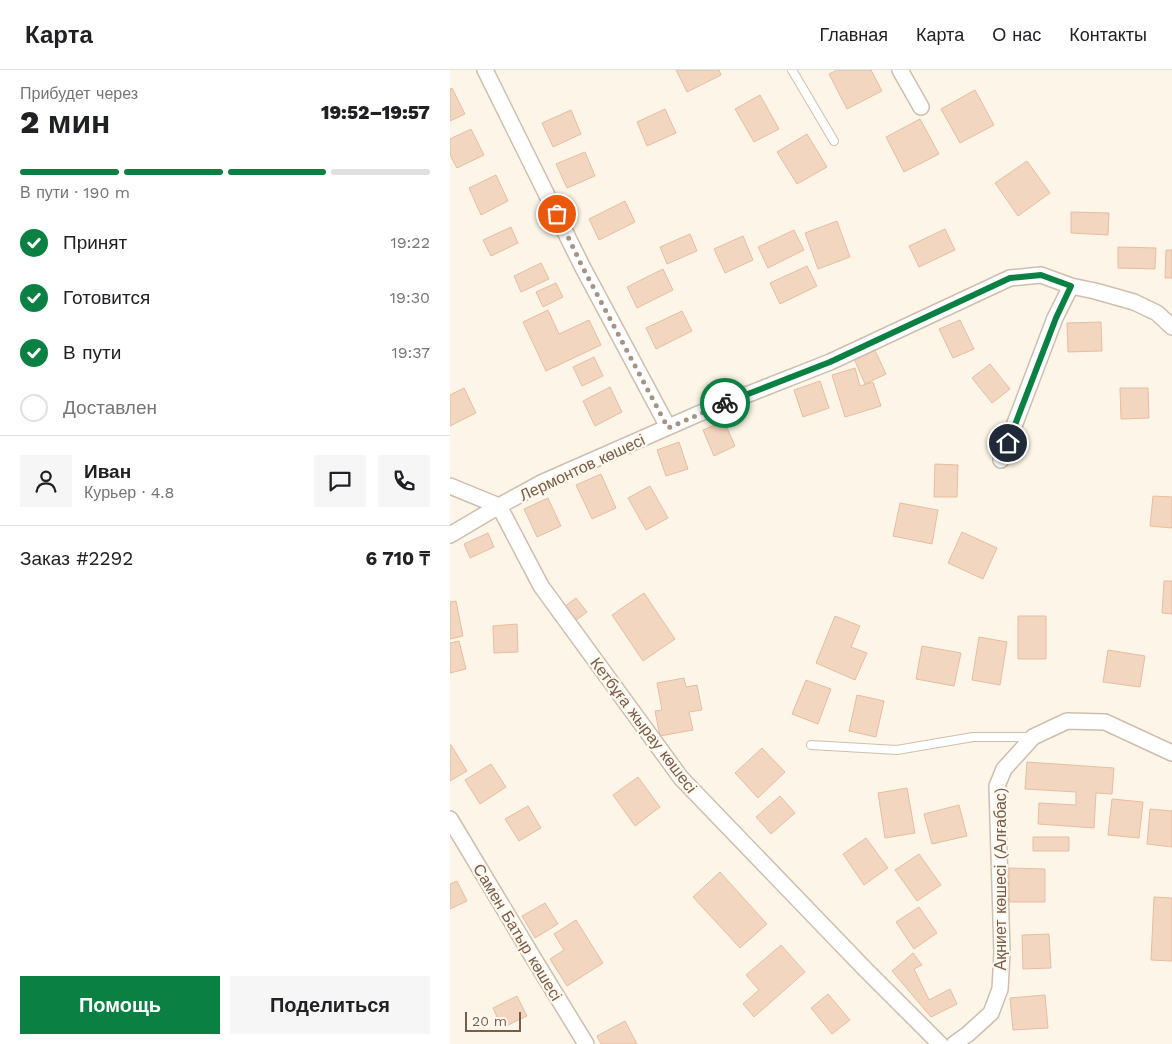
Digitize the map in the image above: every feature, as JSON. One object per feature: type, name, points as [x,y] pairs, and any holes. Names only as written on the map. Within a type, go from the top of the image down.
[{"type":"street","points":[[485,70],[582,266],[668,428]]},
{"type":"street","points":[[900,70],[922,107]]},
{"type":"street","name":"Лермонтов көшесі","points":[[450,535],[543,482],[698,414],[830,362],[1010,278],[1041,275],[1071,286],[1134,302],[1157,313],[1172,327]]},
{"type":"street","points":[[1001,460],[1056,318],[1071,286]]},
{"type":"street","points":[[450,486],[499,506]]},
{"type":"street","name":"Кетбұға жырау көшесі","points":[[499,506],[540,586],[681,778],[940,1044]]},
{"type":"street","name":"Ақниет көшесі (Алғабас)","points":[[954,1044],[991,1013],[1000,989],[1002,953],[997,786],[1004,769],[1033,737],[1067,721],[1105,722],[1172,753]]},
{"type":"street","name":"Самен Батыр көшесі","points":[[450,819],[586,1044]]},
{"type":"lane","points":[[792,70],[834,141]]},
{"type":"lane","points":[[811,745],[897,750],[973,738],[1033,737]]},
{"type":"building","points":[[676,70],[719,70],[721,75],[687,92]]},
{"type":"building","points":[[837,70],[871,70],[882,91],[847,109],[829,74]]},
{"type":"building","points":[[452,88],[465,114],[450,121],[450,89]]},
{"type":"building","points":[[975,90],[994,125],[960,143],[941,109]]},
{"type":"building","points":[[760,95],[779,129],[754,142],[735,109]]},
{"type":"building","points":[[665,109],[676,133],[647,146],[637,122]]},
{"type":"building","points":[[571,110],[581,134],[553,147],[542,123]]},
{"type":"building","points":[[920,119],[939,154],[904,172],[886,137]]},
{"type":"building","points":[[471,129],[484,155],[457,168],[450,155],[450,139]]},
{"type":"building","points":[[807,134],[827,167],[797,184],[777,152]]},
{"type":"building","points":[[585,152],[595,176],[567,188],[556,164]]},
{"type":"building","points":[[1027,161],[1050,193],[1018,216],[995,183]]},
{"type":"building","points":[[496,175],[508,201],[481,215],[469,188]]},
{"type":"building","points":[[625,201],[635,222],[599,240],[589,219]]},
{"type":"building","points":[[1071,212],[1109,213],[1108,235],[1071,233]]},
{"type":"building","points":[[837,221],[850,257],[818,269],[805,233]]},
{"type":"building","points":[[511,227],[518,243],[491,256],[483,240]]},
{"type":"building","points":[[945,229],[955,250],[919,267],[909,246]]},
{"type":"building","points":[[794,230],[804,250],[768,268],[758,247]]},
{"type":"building","points":[[690,234],[697,251],[667,264],[660,247]]},
{"type":"building","points":[[743,236],[753,260],[725,273],[714,249]]},
{"type":"building","points":[[1118,247],[1156,248],[1155,269],[1118,268]]},
{"type":"building","points":[[1166,250],[1172,250],[1172,278],[1165,278]]},
{"type":"building","points":[[541,263],[549,279],[521,292],[514,276]]},
{"type":"building","points":[[807,266],[817,286],[780,304],[770,283]]},
{"type":"building","points":[[663,269],[673,290],[637,308],[627,287]]},
{"type":"building","points":[[556,283],[563,297],[543,307],[536,292]]},
{"type":"building","points":[[548,310],[559,334],[589,320],[601,345],[546,371],[523,322]]},
{"type":"building","points":[[682,311],[692,331],[656,349],[646,328]]},
{"type":"building","points":[[960,320],[974,349],[953,358],[939,329]]},
{"type":"building","points":[[1101,322],[1102,351],[1068,352],[1067,323]]},
{"type":"building","points":[[872,344],[886,374],[865,384],[852,354]]},
{"type":"building","points":[[594,357],[603,376],[582,386],[573,367]]},
{"type":"building","points":[[990,364],[1010,389],[992,403],[972,378]]},
{"type":"building","points":[[855,368],[860,386],[873,382],[881,406],[845,417],[832,375]]},
{"type":"building","points":[[820,381],[829,408],[803,417],[794,390]]},
{"type":"building","points":[[610,387],[622,412],[595,426],[583,401]]},
{"type":"building","points":[[464,388],[476,413],[450,426],[450,395]]},
{"type":"building","points":[[1120,388],[1148,388],[1149,418],[1121,419]]},
{"type":"building","points":[[724,421],[735,446],[714,456],[703,430]]},
{"type":"building","points":[[679,442],[688,469],[666,476],[657,450]]},
{"type":"building","points":[[935,464],[958,465],[957,497],[934,497]]},
{"type":"building","points":[[601,474],[616,508],[592,519],[576,485]]},
{"type":"building","points":[[650,486],[668,518],[646,530],[628,498]]},
{"type":"building","points":[[1153,496],[1172,497],[1172,528],[1150,526]]},
{"type":"building","points":[[548,498],[561,526],[537,537],[524,509]]},
{"type":"building","points":[[900,503],[938,510],[932,544],[893,536]]},
{"type":"building","points":[[962,532],[997,548],[983,579],[948,563]]},
{"type":"building","points":[[488,533],[494,547],[470,558],[464,544]]},
{"type":"building","points":[[1164,581],[1172,581],[1172,614],[1162,613]]},
{"type":"building","points":[[644,593],[675,639],[643,661],[612,615]]},
{"type":"building","points":[[576,598],[587,612],[575,621],[564,607]]},
{"type":"building","points":[[456,601],[463,636],[450,639],[450,602]]},
{"type":"building","points":[[835,616],[860,626],[851,647],[867,653],[855,680],[816,663]]},
{"type":"building","points":[[1018,616],[1046,616],[1046,659],[1018,659]]},
{"type":"building","points":[[517,624],[518,652],[494,653],[493,626]]},
{"type":"building","points":[[979,637],[1007,642],[1000,685],[972,680]]},
{"type":"building","points":[[459,641],[466,669],[450,673],[450,643]]},
{"type":"building","points":[[922,646],[961,653],[954,686],[916,679]]},
{"type":"building","points":[[1108,650],[1145,656],[1140,687],[1103,682]]},
{"type":"building","points":[[684,678],[686,687],[697,685],[702,710],[689,712],[693,730],[660,736],[655,711],[662,710],[657,683]]},
{"type":"building","points":[[806,680],[831,689],[818,724],[792,714]]},
{"type":"building","points":[[857,695],[884,701],[876,737],[849,731]]},
{"type":"building","points":[[450,745],[467,771],[450,781]]},
{"type":"building","points":[[762,748],[785,772],[758,798],[735,773]]},
{"type":"building","points":[[1027,762],[1114,768],[1112,794],[1096,793],[1094,828],[1038,824],[1039,803],[1076,805],[1076,792],[1025,789]]},
{"type":"building","points":[[491,764],[506,787],[480,804],[465,780]]},
{"type":"building","points":[[638,777],[660,807],[635,826],[613,795]]},
{"type":"building","points":[[907,788],[915,833],[885,838],[878,793]]},
{"type":"building","points":[[780,796],[795,813],[771,834],[756,817]]},
{"type":"building","points":[[1112,799],[1143,802],[1139,838],[1108,835]]},
{"type":"building","points":[[959,805],[967,836],[932,844],[924,814]]},
{"type":"building","points":[[528,806],[541,828],[519,841],[505,819]]},
{"type":"building","points":[[1150,809],[1172,811],[1172,847],[1147,844]]},
{"type":"building","points":[[1033,837],[1069,837],[1069,851],[1033,851]]},
{"type":"building","points":[[866,838],[888,868],[864,885],[843,854]]},
{"type":"building","points":[[919,854],[941,885],[917,901],[895,870]]},
{"type":"building","points":[[1009,868],[1045,869],[1045,902],[1009,902]]},
{"type":"building","points":[[720,872],[767,924],[740,948],[693,897]]},
{"type":"building","points":[[457,881],[467,901],[450,909],[450,884]]},
{"type":"building","points":[[1154,897],[1172,898],[1172,961],[1151,960]]},
{"type":"building","points":[[545,903],[558,924],[535,938],[522,916]]},
{"type":"building","points":[[919,907],[937,933],[914,949],[896,922]]},
{"type":"building","points":[[576,920],[603,963],[567,986],[550,959],[564,950],[554,934]]},
{"type":"building","points":[[1049,934],[1051,968],[1023,969],[1022,935]]},
{"type":"building","points":[[781,945],[805,972],[754,1017],[743,1004],[759,990],[746,975]]},
{"type":"building","points":[[913,953],[922,965],[914,969],[929,1000],[950,989],[957,1004],[931,1017],[892,971]]},
{"type":"building","points":[[828,994],[850,1020],[832,1034],[811,1008]]},
{"type":"building","points":[[1045,995],[1048,1028],[1013,1030],[1010,998]]},
{"type":"building","points":[[517,996],[527,1016],[502,1028],[493,1008]]},
{"type":"building","points":[[625,1021],[637,1044],[601,1044],[597,1036]]},
{"type":"way so far","points":[[557,214],[582,266],[668,428],[725,403]]},
{"type":"route","points":[[725,403],[830,362],[1010,278],[1041,275],[1071,286],[1056,318],[1008,443]]}]
